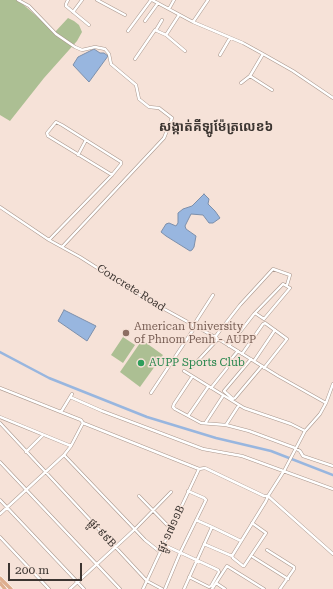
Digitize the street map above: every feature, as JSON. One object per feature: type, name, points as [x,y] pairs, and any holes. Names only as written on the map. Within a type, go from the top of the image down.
[{"type":"main road","points":[[0,578],[10,589]]},
{"type":"main road","points":[[0,584],[5,589]]},
{"type":"street","points":[[18,0],[28,6],[56,34],[75,47],[82,50],[95,47],[105,50],[109,54],[111,64],[136,85],[139,99],[149,107],[159,108],[172,118],[164,138],[62,247]]},
{"type":"street","points":[[68,0],[66,5],[89,25]]},
{"type":"street","points":[[73,12],[82,0]]},
{"type":"street","points":[[97,0],[125,15]]},
{"type":"street","points":[[128,31],[152,0],[193,22],[263,54],[333,98]]},
{"type":"street","points":[[169,9],[174,0]]},
{"type":"street","points":[[193,22],[208,0]]},
{"type":"street","points":[[145,21],[158,3]]},
{"type":"street","points":[[166,35],[179,15]]},
{"type":"street","points":[[135,59],[162,20]]},
{"type":"street","points":[[156,30],[166,35],[185,51]]},
{"type":"street","points":[[220,54],[230,38]]},
{"type":"street","points":[[241,83],[250,76],[263,54]]},
{"type":"street","points":[[250,76],[272,90]]},
{"type":"street","points":[[49,240],[112,175],[121,162],[56,122],[47,133],[48,136],[112,175]]},
{"type":"street","points":[[78,155],[86,140]]},
{"type":"street","name":"Concrete Road","points":[[0,207],[49,240],[80,257],[146,299],[217,338],[263,367],[326,403]]},
{"type":"street","points":[[193,366],[217,338],[240,305],[273,269],[275,268],[290,275],[287,285],[290,289],[264,318],[255,314]]},
{"type":"street","points":[[229,346],[255,314],[283,284],[287,285]]},
{"type":"street","points":[[151,393],[212,295]]},
{"type":"street","points":[[242,354],[264,323],[265,323],[286,337],[287,340],[233,399],[224,391],[252,360],[275,330]]},
{"type":"street","points":[[188,416],[209,387],[227,368],[227,364],[238,351]]},
{"type":"street","points":[[184,371],[248,410],[291,424],[305,431]]},
{"type":"street","points":[[192,377],[173,407],[175,410],[201,423],[206,422],[226,425],[249,431],[300,451],[304,456],[333,466]]},
{"type":"street","points":[[232,556],[284,470],[305,431],[320,414],[333,384]]},
{"type":"street","points":[[0,388],[199,469],[206,468],[264,496],[268,496],[333,554]]},
{"type":"street","points":[[62,412],[71,396],[115,416],[203,448],[242,456],[333,489]]},
{"type":"street","points":[[206,422],[223,396]]},
{"type":"street","points":[[226,425],[239,405]]},
{"type":"street","points":[[0,417],[71,446]]},
{"type":"street","name":"ផ្លូវ ៩៩B","points":[[0,423],[147,581],[162,589]]},
{"type":"street","points":[[0,514],[64,455],[71,446],[83,423]]},
{"type":"street","points":[[26,452],[44,435]]},
{"type":"street","points":[[64,455],[145,540],[160,552]]},
{"type":"street","points":[[0,462],[120,589]]},
{"type":"street","name":"ផ្លូវ ១៧១១B","points":[[143,589],[199,469]]},
{"type":"street","points":[[165,589],[180,552],[206,500],[188,491]]},
{"type":"street","points":[[70,589],[135,529],[171,492]]},
{"type":"street","points":[[139,496],[171,529]]},
{"type":"street","points":[[0,500],[84,589]]},
{"type":"street","points":[[196,520],[242,541]]},
{"type":"street","points":[[204,544],[232,556],[244,566],[266,533],[252,523]]},
{"type":"street","points":[[184,589],[212,527]]},
{"type":"street","points":[[0,537],[49,589]]},
{"type":"street","points":[[164,545],[218,570],[219,572],[211,586],[189,577]]},
{"type":"street","points":[[267,550],[294,567],[288,579],[280,589]]},
{"type":"street","points":[[253,557],[288,579]]},
{"type":"street","points":[[212,589],[228,566],[264,589]]},
{"type":"street","points":[[216,583],[225,589]]},
{"type":"green space","points":[[0,0],[18,0],[55,32],[68,18],[79,25],[82,32],[77,41],[44,78],[10,121],[0,115]]},
{"type":"green space","points":[[123,337],[135,345],[123,363],[111,355]]},
{"type":"green space","name":"AUPP Sports Club","points":[[142,340],[163,355],[140,387],[120,372]]},
{"type":"water","points":[[94,49],[108,56],[89,82],[73,65],[78,57]]},
{"type":"water","points":[[204,194],[209,199],[208,204],[220,218],[213,223],[209,223],[203,215],[191,214],[185,226],[186,229],[196,236],[194,247],[190,251],[161,232],[166,224],[169,223],[176,226],[178,223],[178,213],[183,209],[192,206]]},
{"type":"water","points":[[64,310],[96,326],[87,341],[58,321]]},
{"type":"waterway","points":[[0,352],[49,378],[147,417],[216,438],[271,451],[333,475]]},
{"type":"place","name":"American University of Phnom Penh - AUPP","points":[[126,333]]},
{"type":"place","name":"AUPP Sports Club","points":[[141,363]]},
{"type":"district","name":"សង្កាត់គីឡូម៉ែត្រលេខ៦","points":[[216,127]]}]
